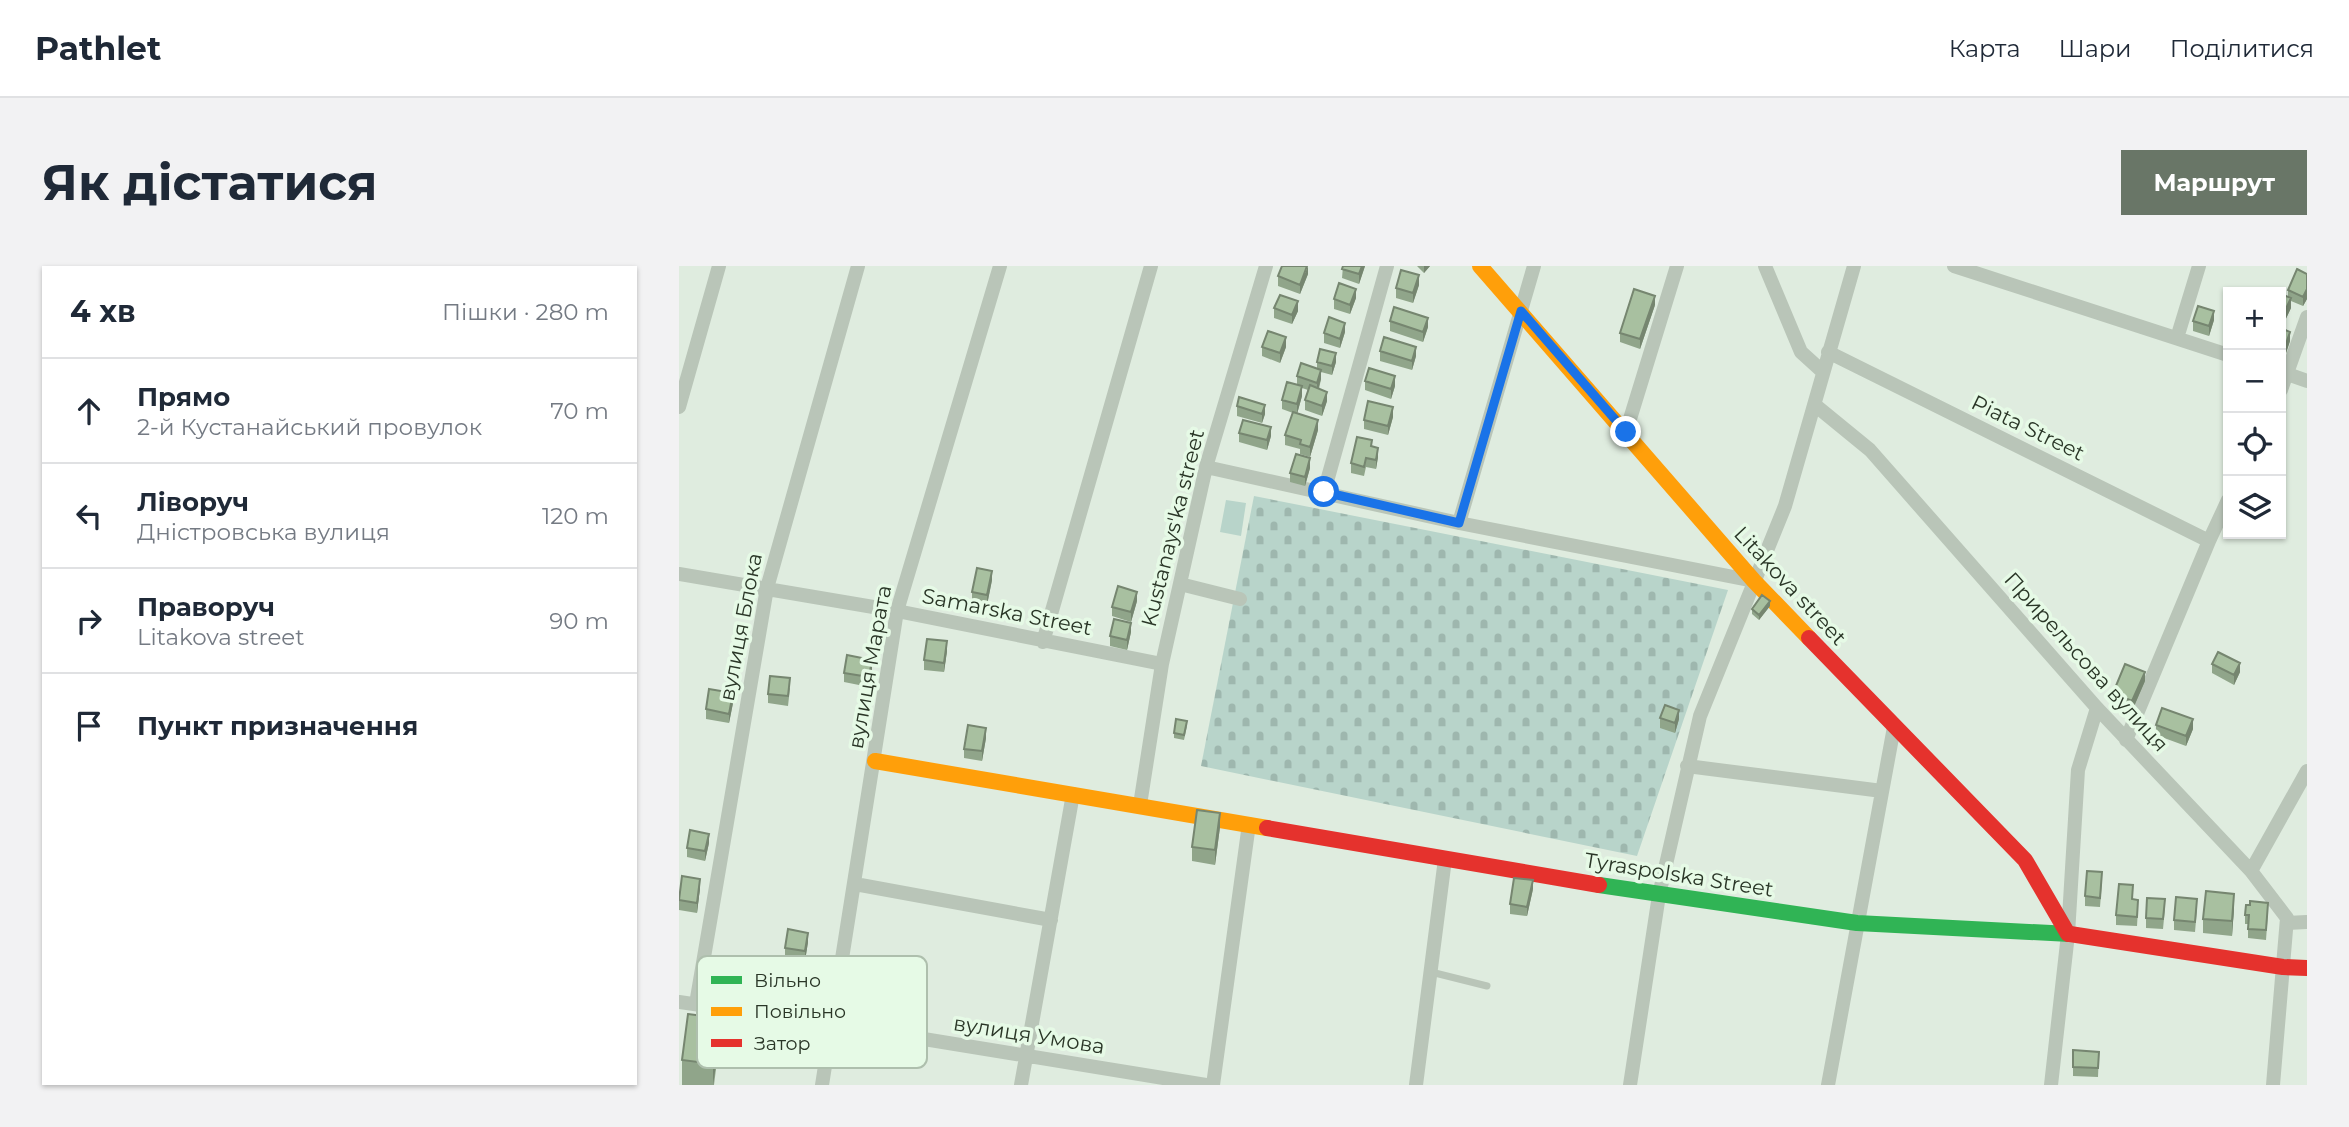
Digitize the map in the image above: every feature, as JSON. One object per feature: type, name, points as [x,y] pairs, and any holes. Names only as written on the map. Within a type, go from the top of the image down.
[{"type":"street","points":[[679,407],[719,266]]},
{"type":"street","name":"вулиця Блока","points":[[704,956],[767,588],[858,266]]},
{"type":"street","name":"вулиця Марата","points":[[843,956],[897,611],[1000,266]]},
{"type":"street","points":[[1044,642],[1151,266]]},
{"type":"street","name":"Kustanays'ka street","points":[[1140,805],[1162,664],[1206,467],[1266,266]]},
{"type":"street","points":[[1324,492],[1387,266]]},
{"type":"street","name":"Litakova street","points":[[1480,266],[1754,581],[2025,860],[2068,934]]},
{"type":"street","points":[[1459,523],[1534,266]]},
{"type":"street","points":[[1626,432],[1677,266]]},
{"type":"street","points":[[1765,266],[1801,352],[1823,372]]},
{"type":"street","points":[[1630,1085],[1659,895],[1700,716],[1785,506],[1854,266]]},
{"type":"street","points":[[1954,266],[2223,353]]},
{"type":"street","points":[[2178,338],[2199,266]]},
{"type":"street","points":[[2286,368],[2307,317]]},
{"type":"street","name":"Piata Street","points":[[1828,352],[2209,541]]},
{"type":"street","points":[[2286,374],[2307,382]]},
{"type":"street","name":"Прирельсова вулиця","points":[[1815,405],[1870,450],[2097,708],[2251,871],[2287,918],[2287,923]]},
{"type":"street","points":[[1206,467],[1459,523],[1754,581]]},
{"type":"street","points":[[2126,740],[2223,511]]},
{"type":"street","name":"Samarska Street","points":[[679,574],[897,611],[1162,664]]},
{"type":"street","points":[[1180,584],[1240,598]]},
{"type":"street","points":[[2051,1085],[2068,934],[2078,770],[2097,708]]},
{"type":"street","points":[[1828,1085],[1894,727]]},
{"type":"street","name":"Tyraspolska Street","points":[[875,761],[1659,895],[1857,923],[2068,934],[2283,967],[2307,968]]},
{"type":"street","points":[[1687,766],[1882,791]]},
{"type":"street","points":[[2251,871],[2307,771]]},
{"type":"street","points":[[1021,1085],[1073,794]]},
{"type":"street","points":[[1213,1085],[1249,824]]},
{"type":"street","points":[[1416,1085],[1445,859]]},
{"type":"street","points":[[855,884],[1051,920]]},
{"type":"street","points":[[2273,1085],[2287,923],[2307,922]]},
{"type":"street","name":"вулиця Блока","points":[[696,1004],[697,998]]},
{"type":"street","name":"вулиця Умова","points":[[679,1002],[696,1004]]},
{"type":"street","name":"вулиця Умова","points":[[927,1040],[1206,1085]]},
{"type":"lane","points":[[1431,972],[1487,986]]},
{"type":"green space","points":[[1254,496],[1728,590],[1637,856],[1201,766]]},
{"type":"green space","points":[[1226,500],[1246,503],[1241,536],[1220,532]]},
{"type":"building","points":[[1282,266],[1307,266],[1300,285],[1278,276]]},
{"type":"building","points":[[1343,266],[1362,266],[1359,274],[1342,269]]},
{"type":"building","points":[[2297,269],[2307,274],[2307,289],[2303,297],[2288,290]]},
{"type":"building","points":[[1401,270],[1419,275],[1413,293],[1396,288]]},
{"type":"building","points":[[1339,283],[1356,289],[1350,305],[1334,299]]},
{"type":"building","points":[[1634,289],[1655,296],[1640,339],[1620,333]]},
{"type":"building","points":[[1280,295],[1298,301],[1292,315],[1274,308]]},
{"type":"building","points":[[2286,296],[2291,298],[2286,308]]},
{"type":"building","points":[[2198,306],[2214,311],[2209,326],[2193,321]]},
{"type":"building","points":[[1394,307],[1428,318],[1423,332],[1390,321]]},
{"type":"building","points":[[1329,317],[1345,323],[1340,339],[1324,333]]},
{"type":"building","points":[[1268,331],[1286,337],[1280,353],[1262,347]]},
{"type":"building","points":[[1384,337],[1416,347],[1412,361],[1380,351]]},
{"type":"building","points":[[1320,349],[1336,353],[1332,366],[1317,362]]},
{"type":"building","points":[[1301,363],[1321,370],[1317,383],[1297,376]]},
{"type":"building","points":[[1369,368],[1395,376],[1391,389],[1365,381]]},
{"type":"building","points":[[1287,382],[1302,386],[1297,404],[1282,400]]},
{"type":"building","points":[[1310,385],[1327,392],[1322,406],[1305,400]]},
{"type":"building","points":[[1239,397],[1265,405],[1262,414],[1237,406]]},
{"type":"building","points":[[1368,401],[1393,407],[1388,426],[1364,420]]},
{"type":"building","points":[[1293,412],[1318,420],[1310,447],[1300,444],[1301,440],[1285,435]]},
{"type":"building","points":[[1243,420],[1271,427],[1267,440],[1239,433]]},
{"type":"building","points":[[1357,437],[1372,440],[1371,446],[1378,448],[1376,460],[1366,458],[1364,467],[1351,463]]},
{"type":"building","points":[[1296,454],[1310,458],[1305,477],[1290,473]]},
{"type":"building","points":[[977,568],[992,571],[987,595],[972,592]]},
{"type":"building","points":[[1118,586],[1137,592],[1131,612],[1112,607]]},
{"type":"building","points":[[1762,595],[1770,601],[1759,615],[1752,609]]},
{"type":"building","points":[[1114,619],[1131,623],[1127,640],[1110,636]]},
{"type":"building","points":[[927,639],[947,641],[944,663],[924,660]]},
{"type":"building","points":[[2218,652],[2240,663],[2234,675],[2212,664]]},
{"type":"building","points":[[847,655],[872,660],[869,677],[844,673]]},
{"type":"building","points":[[2125,664],[2145,672],[2132,701],[2113,693]]},
{"type":"building","points":[[770,676],[790,678],[788,696],[768,694]]},
{"type":"building","points":[[709,689],[733,693],[729,714],[706,709]]},
{"type":"building","points":[[1665,705],[1679,710],[1675,723],[1660,718]]},
{"type":"building","points":[[2162,708],[2193,719],[2186,736],[2156,725]]},
{"type":"building","points":[[1176,719],[1187,721],[1184,735],[1174,733]]},
{"type":"building","points":[[968,725],[986,728],[982,751],[964,749]]},
{"type":"building","points":[[1197,810],[1220,813],[1215,850],[1192,847]]},
{"type":"building","points":[[690,830],[709,834],[705,851],[687,848]]},
{"type":"building","points":[[2087,871],[2102,872],[2100,898],[2085,896]]},
{"type":"building","points":[[682,876],[700,879],[697,903],[679,900]]},
{"type":"building","points":[[1514,878],[1533,880],[1527,907],[1510,904]]},
{"type":"building","points":[[2119,884],[2133,885],[2132,899],[2138,900],[2137,917],[2116,915]]},
{"type":"building","points":[[2206,891],[2234,894],[2232,921],[2203,919]]},
{"type":"building","points":[[2176,897],[2197,899],[2195,922],[2174,920]]},
{"type":"building","points":[[2147,898],[2165,899],[2163,919],[2146,918]]},
{"type":"building","points":[[2250,901],[2268,903],[2266,930],[2248,929],[2249,915],[2245,915],[2246,905],[2250,905]]},
{"type":"building","points":[[788,929],[808,933],[805,951],[785,948]]},
{"type":"building","points":[[688,1014],[697,1015],[697,1062],[682,1060]]},
{"type":"building","points":[[2073,1050],[2099,1052],[2098,1068],[2073,1067]]},
{"type":"traffic: fast","points":[[1599,885],[1857,923],[2070,934]]},
{"type":"traffic: slow","points":[[1480,266],[1754,581],[1809,638]]},
{"type":"traffic: slow","points":[[875,761],[1267,828]]},
{"type":"traffic: jam","points":[[1809,638],[2025,860],[2068,934]]},
{"type":"traffic: jam","points":[[1267,828],[1599,885]]},
{"type":"traffic: jam","points":[[2070,934],[2283,967],[2307,968]]},
{"type":"route","points":[[1324,492],[1459,523],[1521,311],[1626,432]]}]
